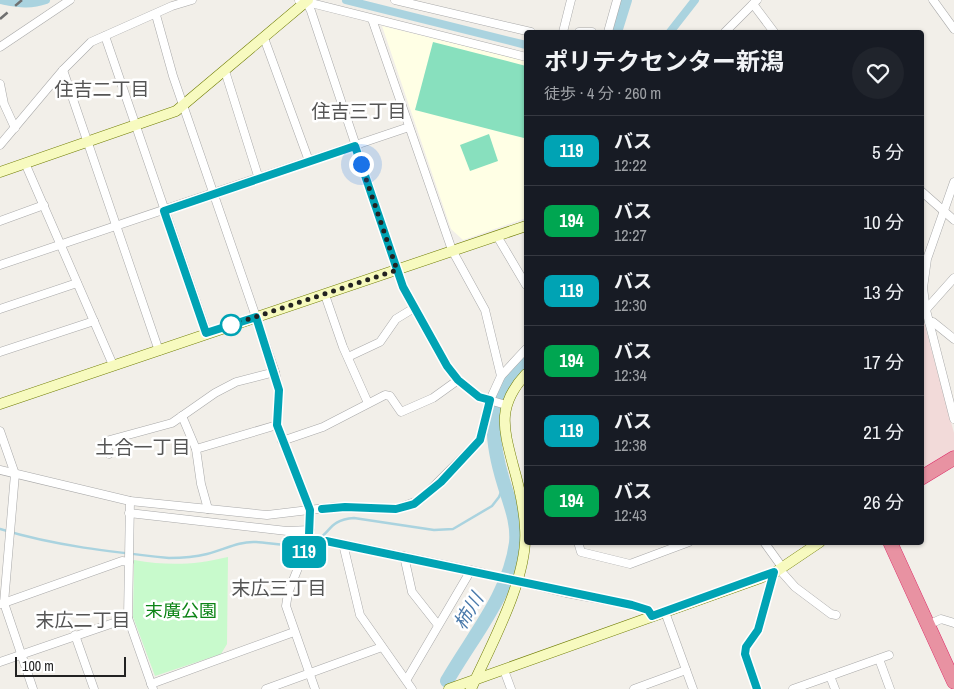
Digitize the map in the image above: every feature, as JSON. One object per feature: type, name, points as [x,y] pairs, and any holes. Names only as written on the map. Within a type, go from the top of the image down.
[{"type":"highway","points":[[924,476],[954,458]]},
{"type":"highway","points":[[891,545],[954,682]]},
{"type":"street","points":[[0,47],[70,0]]},
{"type":"street","points":[[1,141],[16,128],[63,70],[91,42],[172,6],[192,0]]},
{"type":"street","points":[[304,0],[524,57]]},
{"type":"street","points":[[0,172],[168,115],[184,106],[264,38],[304,0]]},
{"type":"street","points":[[304,0],[311,11],[397,270],[414,308],[458,380],[479,397],[504,404]]},
{"type":"street","points":[[395,0],[409,1],[524,30]]},
{"type":"street","points":[[564,30],[571,0]]},
{"type":"street","points":[[609,30],[617,0]]},
{"type":"street","points":[[933,0],[954,29]]},
{"type":"street","points":[[727,30],[755,2],[773,30]]},
{"type":"street","points":[[156,14],[184,106],[275,372],[279,390],[277,425],[310,510],[310,533],[288,593],[286,606],[315,689]]},
{"type":"street","points":[[372,19],[452,250],[485,310],[501,376]]},
{"type":"street","points":[[105,36],[206,333]]},
{"type":"street","points":[[264,38],[309,161]]},
{"type":"street","points":[[63,70],[89,141],[159,351]]},
{"type":"street","points":[[225,71],[259,179]]},
{"type":"street","points":[[0,84],[4,104],[16,128]]},
{"type":"street","points":[[0,265],[409,127]]},
{"type":"street","points":[[26,163],[113,365]]},
{"type":"street","points":[[924,273],[954,182]]},
{"type":"street","points":[[924,194],[954,220]]},
{"type":"street","points":[[0,221],[44,205]]},
{"type":"street","points":[[0,404],[524,227]]},
{"type":"street","points":[[497,236],[524,282]]},
{"type":"street","points":[[924,311],[954,278]]},
{"type":"street","points":[[0,309],[77,284]]},
{"type":"street","points":[[325,295],[348,358],[368,403]]},
{"type":"street","points":[[348,358],[380,342],[396,318],[414,308]]},
{"type":"street","points":[[924,314],[929,322],[954,420]]},
{"type":"street","points":[[0,352],[94,321]]},
{"type":"street","points":[[929,322],[933,322],[954,339]]},
{"type":"street","points":[[0,470],[130,500],[267,515],[345,507],[396,509],[414,504],[441,482],[480,440],[491,400],[501,376],[524,351]]},
{"type":"street","points":[[109,454],[106,440],[172,423],[215,393],[236,382],[275,372]]},
{"type":"street","points":[[524,376],[504,404],[505,433],[524,518]]},
{"type":"street","points":[[282,441],[323,427],[385,395],[390,396],[401,412],[433,398],[458,380]]},
{"type":"street","points":[[182,416],[196,450],[200,484],[208,508]]},
{"type":"street","points":[[196,450],[277,425]]},
{"type":"street","points":[[0,430],[15,474],[10,527],[5,541],[2,604],[33,689]]},
{"type":"street","points":[[130,500],[128,618],[152,687],[294,632]]},
{"type":"street","points":[[129,513],[310,533]]},
{"type":"street","points":[[304,551],[312,552],[326,541],[343,544],[632,605],[648,610],[652,616]]},
{"type":"street","points":[[343,544],[360,615],[407,679],[412,689]]},
{"type":"street","points":[[473,684],[510,580],[525,545]]},
{"type":"street","points":[[579,545],[581,552],[630,564],[681,545]]},
{"type":"street","points":[[766,545],[778,569],[802,594],[830,614],[836,614]]},
{"type":"street","points":[[449,689],[473,684],[504,670],[778,569],[815,545]]},
{"type":"street","points":[[404,556],[412,592],[438,625]]},
{"type":"street","points":[[2,604],[129,560]]},
{"type":"street","points":[[757,689],[745,654],[746,647],[758,630],[778,569]]},
{"type":"street","points":[[407,679],[471,570]]},
{"type":"street","points":[[665,612],[693,689]]},
{"type":"street","points":[[0,662],[128,618]]},
{"type":"street","points":[[928,625],[941,619],[954,623]]},
{"type":"street","points":[[75,635],[94,689]]},
{"type":"street","points":[[266,689],[382,646]]},
{"type":"street","points":[[793,689],[889,655]]},
{"type":"street","points":[[879,659],[890,689]]},
{"type":"street","points":[[504,670],[512,689]]},
{"type":"street","points":[[634,689],[686,670]]},
{"type":"street","points":[[830,676],[835,689]]},
{"type":"shaded area","points":[[382,26],[524,61],[524,219],[463,240],[451,229]]},
{"type":"shaded area","points":[[924,322],[954,433],[954,451],[924,471]]},
{"type":"green space","points":[[433,42],[524,65],[524,138],[415,110]]},
{"type":"green space","points":[[489,134],[498,161],[470,171],[460,145]]},
{"type":"green space","name":"末廣公園","points":[[228,557],[227,644],[221,654],[155,676],[133,617],[134,560],[181,564]]},
{"type":"waterway","points":[[0,0],[18,3],[46,0]]},
{"type":"waterway","points":[[346,0],[524,44]]},
{"type":"waterway","name":"柿川","points":[[616,30],[625,0]]},
{"type":"waterway","points":[[672,30],[695,0]]},
{"type":"waterway","name":"柿川","points":[[447,681],[498,598],[512,562],[516,543],[516,528],[495,448],[494,417],[504,389],[524,361]]},
{"type":"waterway","points":[[0,529],[84,548],[169,558],[188,557],[207,554],[249,542],[306,544],[319,539],[339,522],[354,518],[434,530],[453,529],[492,506],[499,497],[504,485]]},
{"type":"railway","points":[[0,19],[22,0]]},
{"type":"bus line","name":"119","points":[[322,509],[345,507],[382,510],[396,509],[414,504],[441,482],[480,440],[490,400],[479,397],[458,380],[447,366],[414,308],[403,287],[355,146],[164,211],[206,333],[256,317],[275,372],[279,390],[276,416],[280,436],[292,463],[305,502],[310,510],[309,535],[303,554],[312,552],[326,541],[484,573],[510,581],[533,584],[566,593],[632,605],[648,610],[652,616],[774,572],[760,625],[746,647],[745,654],[757,689]]},
{"type":"district","name":"住吉二丁目","points":[[102,89]]},
{"type":"district","name":"住吉三丁目","points":[[359,111]]},
{"type":"district","name":"土合一丁目","points":[[143,447]]},
{"type":"district","name":"末広三丁目","points":[[279,588]]},
{"type":"district","name":"末広二丁目","points":[[83,620]]},
{"type":"route","points":[[231,325],[397,270],[361,164]]}]
